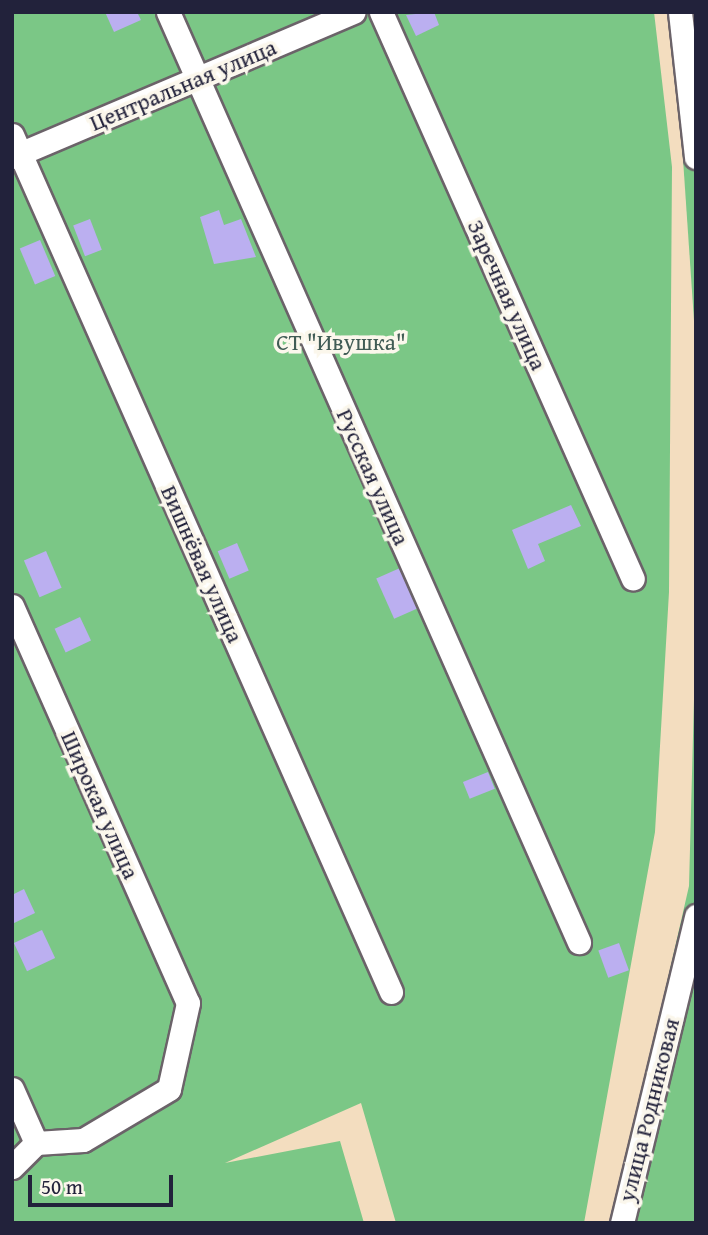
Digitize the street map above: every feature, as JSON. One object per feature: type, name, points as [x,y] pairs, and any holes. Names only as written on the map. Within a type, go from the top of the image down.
[{"type":"street","name":"Русская улица","points":[[169,12],[579,942]]},
{"type":"street","name":"Центральная улица","points":[[15,149],[198,80],[354,12]]},
{"type":"street","name":"Заречная улица","points":[[381,12],[633,579]]},
{"type":"street","points":[[680,12],[696,157]]},
{"type":"street","name":"Вишнёвая улица","points":[[15,149],[391,992]]},
{"type":"street","name":"Широкая улица","points":[[12,607],[188,1003],[169,1089],[83,1140],[36,1143]]},
{"type":"street","name":"улица Родниковая","points":[[622,1223],[696,916]]},
{"type":"street","points":[[12,1088],[36,1143],[12,1167]]},
{"type":"green space","name":"СТ \"Ивушка\"","points":[[12,12],[654,12],[672,167],[669,592],[655,832],[584,1223],[396,1223],[361,1103],[225,1163],[340,1141],[364,1223],[12,1223]]},
{"type":"green space","points":[[673,12],[696,12],[696,350]]},
{"type":"green space","points":[[696,624],[696,1223],[612,1223],[689,886]]},
{"type":"building","points":[[105,12],[137,12],[141,20],[114,32]]},
{"type":"building","points":[[434,12],[439,25],[416,36],[406,15]]},
{"type":"building","points":[[219,210],[224,225],[241,219],[256,257],[214,264],[200,217]]},
{"type":"building","points":[[90,219],[102,250],[85,256],[73,225]]},
{"type":"building","points":[[40,240],[55,276],[35,284],[20,249]]},
{"type":"building","points":[[571,505],[581,526],[538,544],[545,561],[528,569],[512,530]]},
{"type":"building","points":[[237,543],[249,571],[229,579],[218,551]]},
{"type":"building","points":[[46,551],[62,588],[40,597],[24,560]]},
{"type":"building","points":[[400,568],[418,608],[394,619],[376,579]]},
{"type":"building","points":[[80,617],[91,641],[66,652],[55,629]]},
{"type":"building","points":[[488,772],[495,789],[470,799],[463,782]]},
{"type":"building","points":[[24,889],[35,913],[12,924],[12,895]]},
{"type":"building","points":[[42,930],[55,958],[27,971],[14,943]]},
{"type":"building","points":[[619,943],[629,970],[608,978],[598,951]]}]
